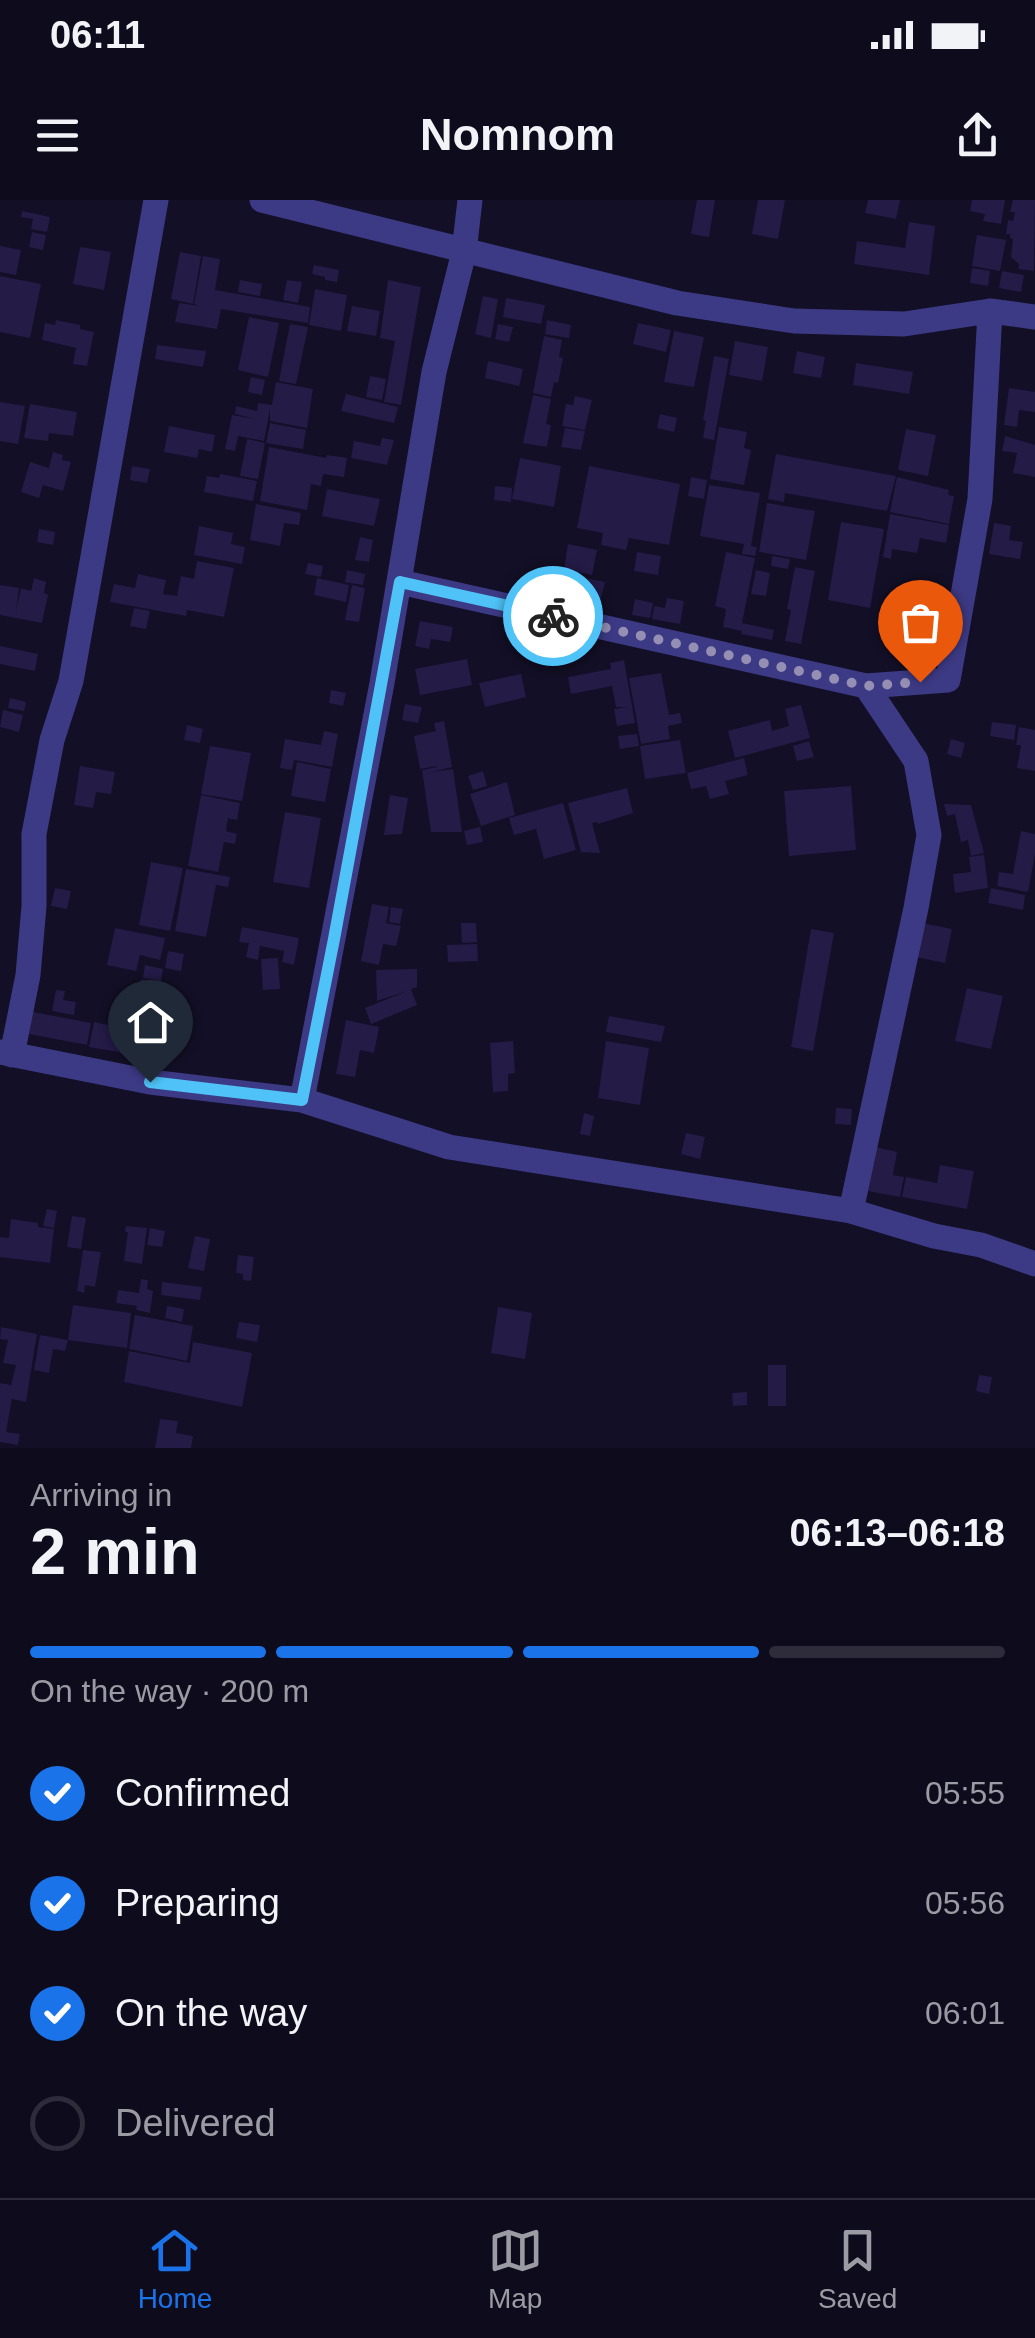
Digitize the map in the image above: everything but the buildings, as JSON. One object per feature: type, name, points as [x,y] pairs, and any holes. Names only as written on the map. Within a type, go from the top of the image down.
[{"type":"street","points":[[156,200],[71,681],[52,740],[34,834],[34,906],[28,975],[6,1053],[150,1082],[302,1100],[449,1147],[851,1212],[982,1245],[1035,1264]]},
{"type":"street","points":[[262,200],[677,303],[794,321],[904,324],[990,311],[1035,318]]},
{"type":"street","points":[[302,1100],[400,582],[434,372],[464,252],[470,200]]},
{"type":"street","points":[[400,582],[866,686],[948,680],[980,499],[990,311]]},
{"type":"street","points":[[851,1212],[929,834],[916,760],[866,686]]},
{"type":"way so far","points":[[553,616],[866,686],[920,682]]},
{"type":"route","points":[[150,1082],[302,1100],[400,582],[553,616]]}]
